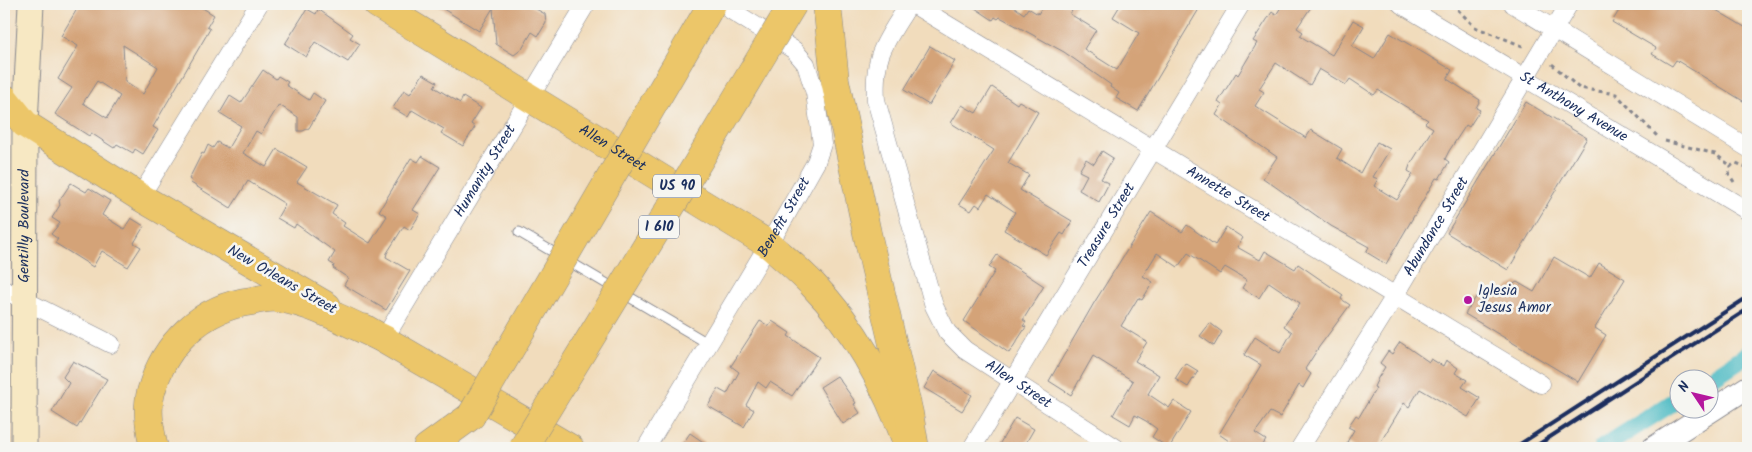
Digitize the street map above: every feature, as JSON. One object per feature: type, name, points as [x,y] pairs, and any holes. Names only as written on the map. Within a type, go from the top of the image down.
[{"type":"main road","name":"Gentilly Boulevard","points":[[24,448],[24,348],[14,295],[31,4]]},
{"type":"main road","name":"Allen Street","points":[[377,4],[656,173],[768,244],[813,285],[850,330],[872,367],[910,446]]},
{"type":"main road","points":[[452,448],[712,4]]},
{"type":"main road","name":"I 610","points":[[523,448],[698,164],[793,4]]},
{"type":"main road","points":[[827,4],[835,80],[867,233],[909,413],[910,446]]},
{"type":"main road","name":"New Orleans Street","points":[[4,98],[25,124],[140,197],[570,448]]},
{"type":"main road","points":[[154,448],[149,422],[150,403],[151,393],[159,371],[177,340],[194,324],[219,308],[241,302],[276,298],[307,304],[384,339]]},
{"type":"main road","points":[[428,448],[471,416]]},
{"type":"street","points":[[140,197],[259,4]]},
{"type":"street","name":"Humanity Street","points":[[384,339],[586,4]]},
{"type":"street","name":"Benefit Street","points":[[646,448],[816,162],[822,144],[815,92],[806,64],[794,50],[721,4]]},
{"type":"street","name":"Allen Street","points":[[909,4],[879,54],[876,70],[876,100],[934,306],[947,332],[965,350],[1012,383],[1116,448]]},
{"type":"street","name":"Annette Street","points":[[913,4],[1541,384]]},
{"type":"street","name":"Treasure Street","points":[[972,448],[1241,4]]},
{"type":"street","name":"St Anthony Avenue","points":[[1400,4],[1526,77],[1748,211]]},
{"type":"street","points":[[1513,4],[1748,148]]},
{"type":"street","name":"Abundance Street","points":[[1300,448],[1395,296],[1569,4]]},
{"type":"street","points":[[14,295],[111,344]]},
{"type":"street","points":[[1656,448],[1748,387]]},
{"type":"lane","points":[[519,232],[709,344]]},
{"type":"path","points":[[1452,4],[1475,27],[1519,43],[1539,55],[1580,88],[1616,94],[1660,139],[1715,154],[1731,166]]},
{"type":"path","points":[[1740,186],[1734,183],[1729,174],[1731,166],[1736,163],[1748,168]]},
{"type":"building","points":[[80,4],[196,4],[214,15],[207,27],[210,29],[153,127],[158,130],[143,154],[135,149],[133,153],[117,144],[114,148],[91,133],[89,136],[55,114],[72,88],[58,79],[78,46],[61,36]],"holes":[[[123,45],[158,67],[143,94],[125,82]],[[97,81],[120,96],[107,118],[83,103]]]},
{"type":"building","points":[[435,4],[527,4],[545,14],[546,23],[538,36],[532,32],[522,49],[514,55],[496,44],[493,8],[479,31]]},
{"type":"building","points":[[969,4],[1010,4],[1024,14],[1028,8],[1038,14],[1044,4],[1076,4],[1070,14],[1096,30],[1084,49],[1117,70],[1139,33],[1113,17],[1121,4],[1202,4],[1138,111],[1116,98],[1119,93],[1110,87],[1111,85],[1064,52],[1000,17],[998,19],[995,17],[993,20]]},
{"type":"building","points":[[1283,4],[1313,4],[1297,28],[1303,32],[1300,36],[1332,55],[1353,20],[1364,26],[1352,46],[1374,59],[1390,33],[1452,70],[1447,79],[1480,100],[1476,108],[1480,110],[1469,127],[1466,125],[1449,151],[1445,159],[1449,162],[1439,179],[1436,178],[1386,264],[1366,252],[1369,247],[1331,226],[1263,178],[1277,157],[1216,115],[1222,105],[1218,102],[1236,73],[1238,75],[1257,43],[1253,41],[1272,12],[1276,15]],"holes":[[[1276,63],[1310,85],[1319,69],[1346,85],[1350,79],[1374,95],[1378,90],[1428,120],[1425,123],[1433,128],[1410,165],[1408,171],[1413,174],[1397,200],[1374,186],[1378,179],[1373,177],[1390,149],[1377,142],[1360,173],[1337,158],[1342,149],[1311,130],[1306,138],[1255,106],[1264,92],[1259,89]]]},
{"type":"building","points":[[1623,4],[1706,4],[1748,29],[1748,104],[1676,60],[1672,66],[1652,54],[1656,48],[1612,22]]},
{"type":"building","points":[[307,9],[316,14],[318,9],[353,34],[350,38],[360,44],[348,62],[315,42],[306,57],[285,44]]},
{"type":"building","points":[[930,46],[955,61],[929,105],[904,90]]},
{"type":"building","points":[[263,70],[276,79],[278,76],[288,82],[286,85],[309,100],[313,93],[325,101],[309,128],[303,131],[298,131],[298,117],[279,105],[261,134],[256,131],[243,153],[266,167],[277,149],[307,167],[297,182],[337,205],[332,214],[345,223],[343,226],[370,243],[387,216],[379,211],[411,158],[418,162],[422,156],[440,167],[413,210],[420,214],[410,230],[404,226],[387,253],[386,257],[410,271],[386,310],[344,285],[348,278],[333,268],[334,265],[329,262],[335,252],[296,224],[294,228],[277,218],[285,204],[248,181],[231,208],[191,183],[192,181],[189,179],[208,145],[213,148],[217,142],[228,148],[241,126],[220,113],[230,96],[241,103]]},
{"type":"building","points":[[423,74],[437,82],[434,87],[460,103],[463,97],[481,108],[471,124],[475,127],[463,146],[441,133],[444,129],[412,110],[408,117],[393,108],[404,90],[410,94]]},
{"type":"building","points":[[992,87],[1017,104],[1019,101],[1038,112],[1008,163],[1029,175],[1020,190],[1072,221],[1064,235],[1061,233],[1046,255],[1004,230],[1015,212],[988,194],[980,207],[976,204],[971,211],[959,204],[994,150],[951,123],[962,105],[976,113]]},
{"type":"building","points":[[1526,102],[1587,138],[1508,270],[1447,233]]},
{"type":"building","points":[[1102,151],[1113,158],[1101,179],[1109,183],[1099,202],[1079,190],[1087,175],[1079,171],[1086,159],[1094,164]]},
{"type":"building","points":[[71,183],[86,192],[89,188],[110,201],[102,215],[124,229],[131,218],[144,226],[134,243],[141,247],[128,267],[102,251],[93,267],[55,243],[58,239],[51,234],[60,223],[52,218],[60,205],[59,201]]},
{"type":"building","points":[[1151,212],[1182,232],[1187,225],[1215,245],[1226,227],[1243,238],[1237,247],[1260,260],[1265,251],[1295,269],[1298,264],[1343,295],[1341,299],[1350,305],[1305,369],[1311,374],[1303,388],[1299,385],[1280,417],[1270,412],[1255,433],[1266,440],[1261,448],[1224,448],[1229,441],[1219,434],[1261,365],[1244,355],[1255,337],[1280,353],[1292,332],[1284,326],[1300,303],[1269,282],[1259,298],[1242,288],[1247,280],[1225,267],[1220,274],[1188,253],[1178,267],[1157,253],[1143,276],[1153,282],[1142,300],[1138,298],[1121,326],[1147,342],[1135,361],[1159,375],[1148,394],[1169,408],[1174,401],[1191,412],[1169,448],[1152,437],[1157,429],[1146,421],[1135,415],[1130,425],[1113,415],[1133,381],[1093,356],[1071,395],[1049,381],[1094,303]]},
{"type":"building","points":[[997,255],[1044,286],[1023,320],[1026,322],[1023,326],[1026,327],[1009,353],[964,321],[995,271],[989,267]]},
{"type":"building","points":[[1554,257],[1590,278],[1599,263],[1625,279],[1595,328],[1606,335],[1578,382],[1465,314],[1476,297],[1499,292],[1517,282],[1534,292]]},
{"type":"building","points":[[760,321],[769,326],[772,321],[790,333],[788,336],[819,357],[792,396],[770,382],[766,388],[758,382],[746,405],[754,410],[744,427],[708,406],[718,389],[727,394],[739,372],[731,366]]},
{"type":"building","points":[[1210,323],[1222,332],[1214,346],[1200,336]]},
{"type":"building","points":[[1400,342],[1429,362],[1431,359],[1443,366],[1446,360],[1458,368],[1455,373],[1467,380],[1462,387],[1480,398],[1468,417],[1420,389],[1409,407],[1404,403],[1377,448],[1357,448],[1347,442],[1354,430],[1348,427],[1356,415],[1359,417],[1376,388],[1374,387],[1385,367],[1380,363],[1388,351],[1392,354]]},
{"type":"building","points":[[73,361],[107,379],[77,428],[52,412],[69,383],[63,377]]},
{"type":"building","points":[[1185,363],[1198,371],[1188,387],[1175,379]]},
{"type":"building","points":[[934,371],[972,395],[962,411],[924,388]]},
{"type":"building","points":[[837,376],[856,403],[854,404],[860,413],[843,424],[820,387]]},
{"type":"building","points":[[1015,418],[1034,429],[1023,448],[997,448]]},
{"type":"building","points":[[690,433],[712,448],[680,448]]},
{"type":"waterway","points":[[1720,373],[1748,354]]},
{"type":"waterway","points":[[1602,448],[1670,404]]},
{"type":"railway","points":[[1514,448],[1748,297]]},
{"type":"railway","points":[[1533,448],[1748,309]]},
{"type":"place","name":"Iglesia Jesus Amor","points":[[1468,300]]}]
